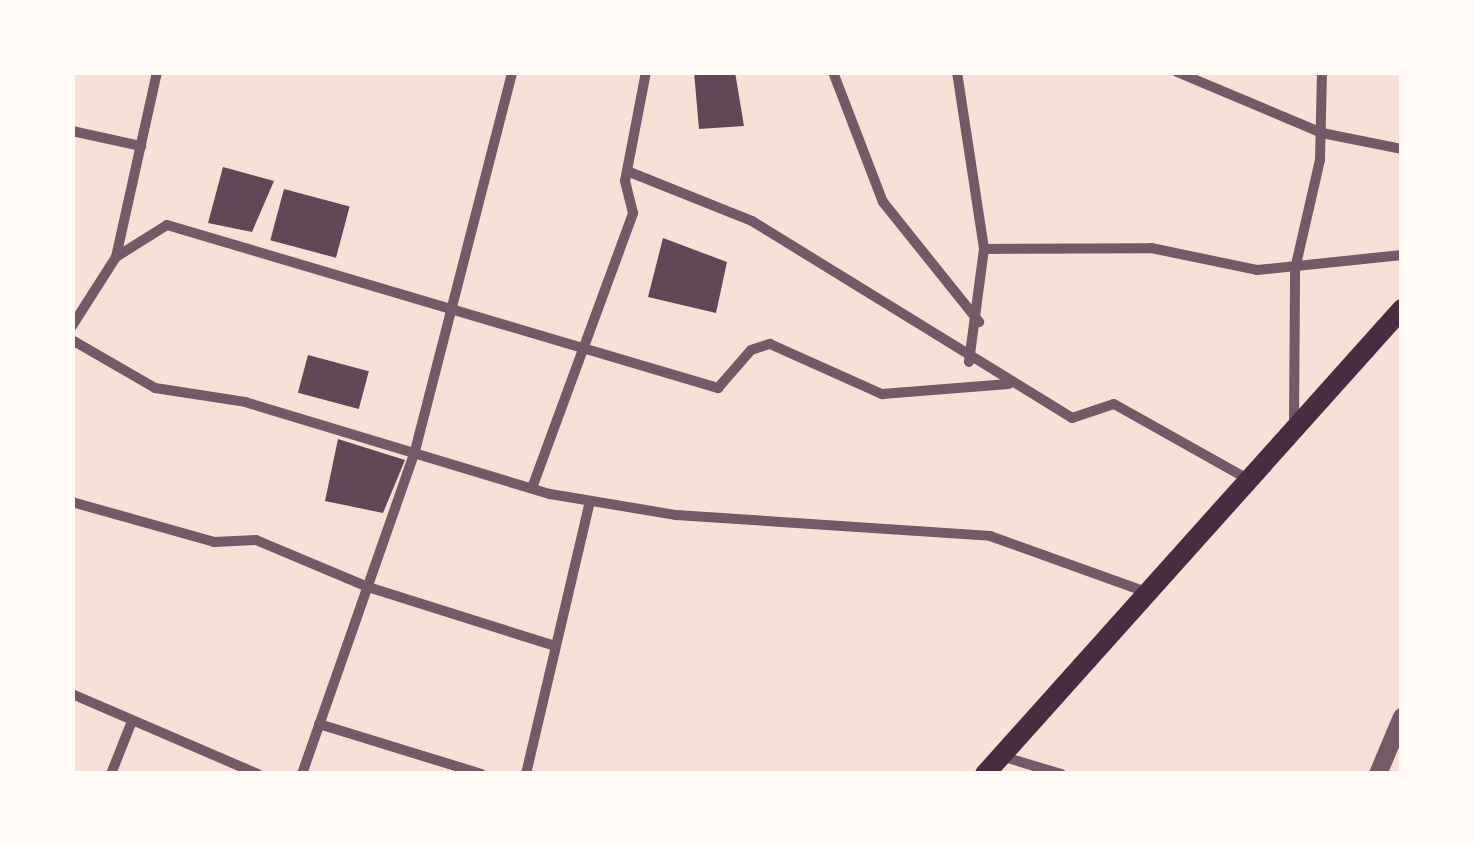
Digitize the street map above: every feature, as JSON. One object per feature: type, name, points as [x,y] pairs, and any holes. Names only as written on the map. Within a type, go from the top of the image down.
[{"type":"main road","points":[[985,774],[1141,590],[1402,308]]},
{"type":"street","points":[[72,326],[116,257],[157,72]]},
{"type":"street","points":[[532,488],[633,213],[626,171],[646,72]]},
{"type":"street","points":[[833,72],[883,202],[979,322]]},
{"type":"street","points":[[957,72],[984,249],[979,322],[969,362]]},
{"type":"street","points":[[1178,72],[1322,133],[1402,149]]},
{"type":"street","points":[[1294,427],[1295,269],[1322,133],[1322,72]]},
{"type":"street","points":[[302,774],[416,451],[448,308],[515,75]]},
{"type":"street","points":[[72,131],[141,146]]},
{"type":"street","points":[[626,171],[752,221],[969,362],[1072,418],[1114,404],[1246,478]]},
{"type":"street","points":[[116,257],[168,225],[718,388],[752,350],[770,344],[882,394],[1009,384]]},
{"type":"street","points":[[984,249],[1151,248],[1295,269],[1402,255]]},
{"type":"street","points":[[72,340],[155,388],[189,388],[590,502],[990,536],[1141,590]]},
{"type":"street","points":[[72,502],[214,542],[256,540],[368,587],[552,645]]},
{"type":"street","points":[[526,774],[552,645],[590,502]]},
{"type":"street","points":[[72,694],[258,774]]},
{"type":"street","points":[[1378,774],[1402,717]]},
{"type":"street","points":[[110,774],[132,721]]},
{"type":"street","points":[[319,724],[482,774]]},
{"type":"street","points":[[1000,756],[1061,774]]},
{"type":"building","points":[[694,72],[735,72],[744,126],[699,129]]},
{"type":"building","points":[[223,167],[274,181],[252,232],[208,223]]},
{"type":"building","points":[[284,189],[350,207],[336,258],[270,240]]},
{"type":"building","points":[[663,238],[727,262],[716,313],[648,297]]},
{"type":"building","points":[[308,355],[369,371],[359,409],[298,393]]},
{"type":"building","points":[[338,439],[405,460],[383,513],[325,501]]}]
